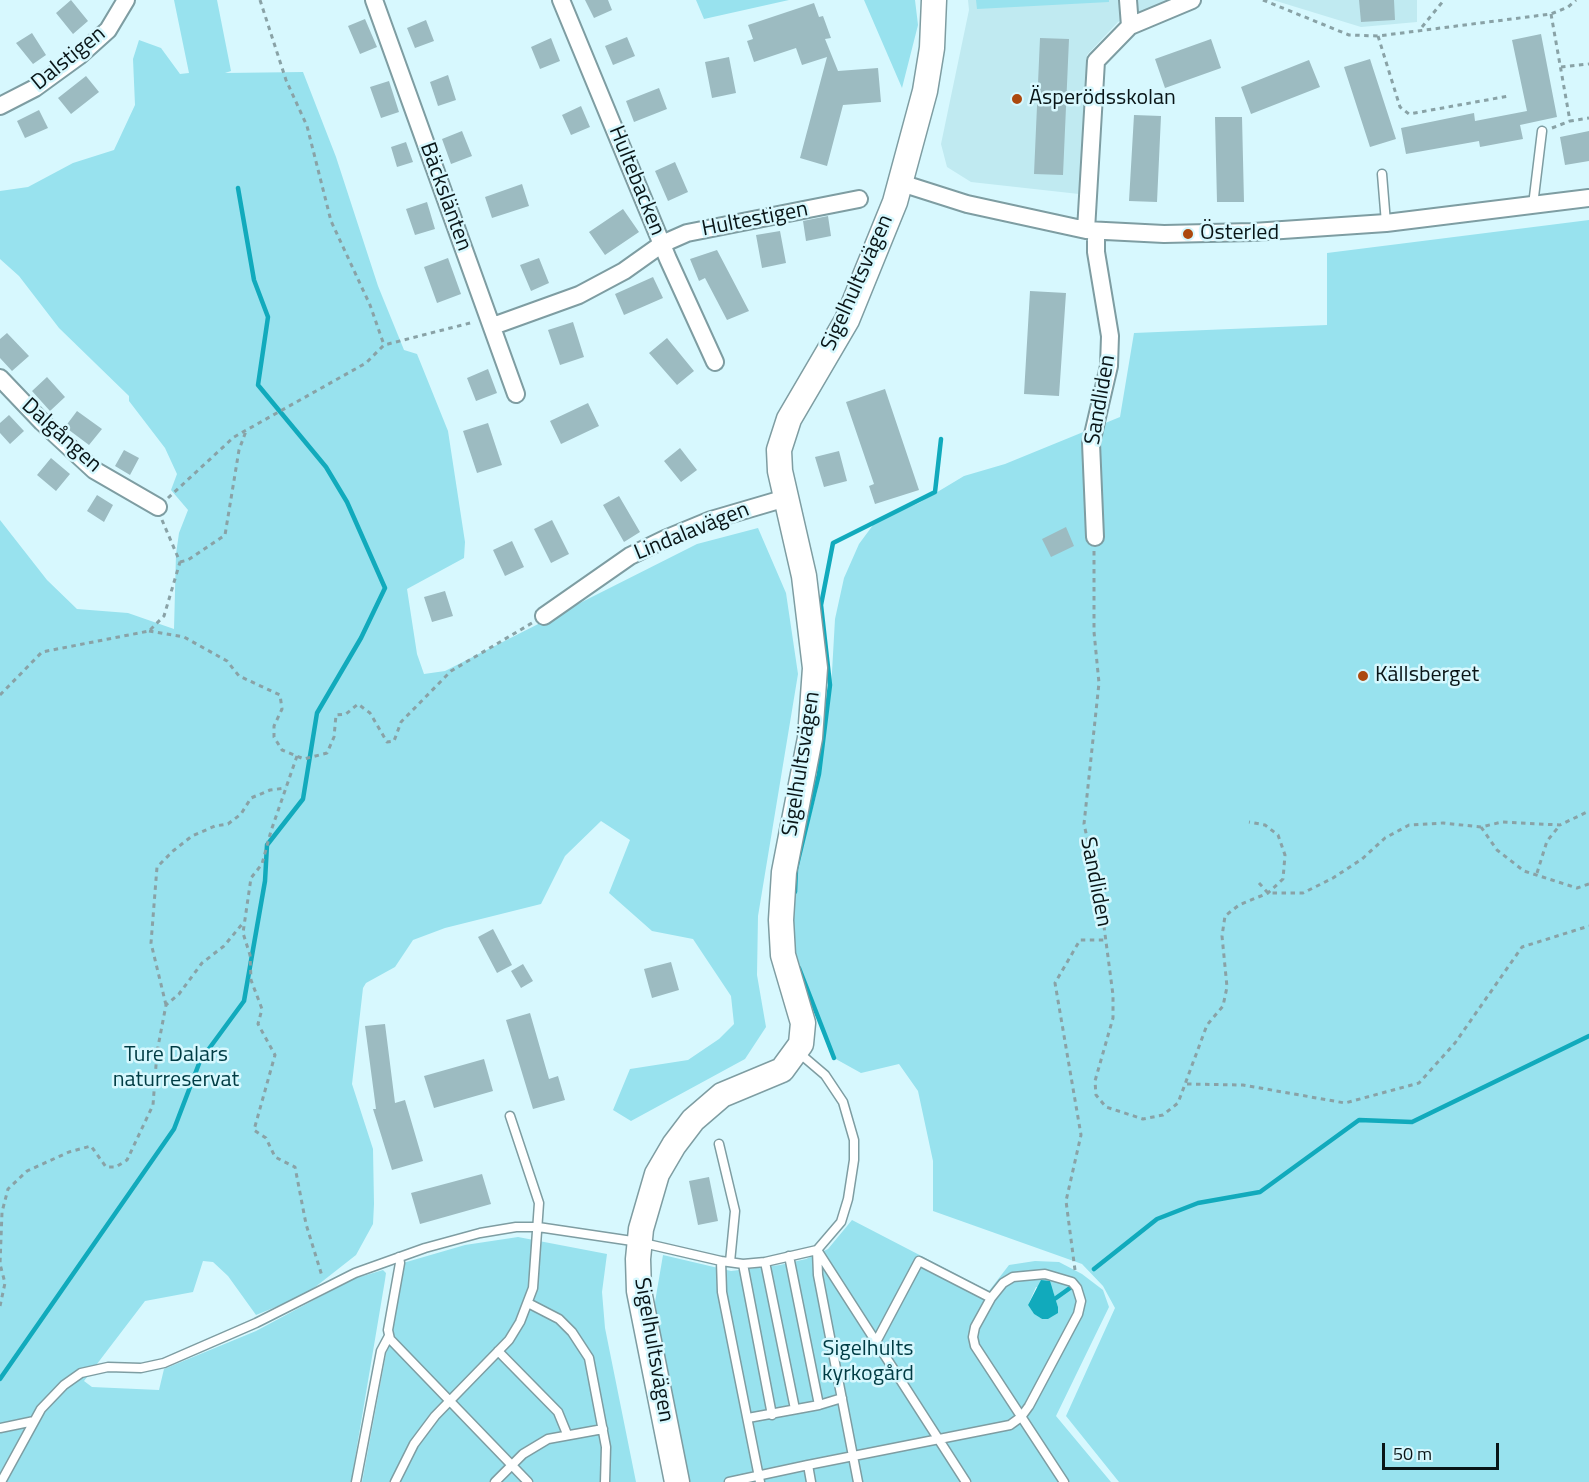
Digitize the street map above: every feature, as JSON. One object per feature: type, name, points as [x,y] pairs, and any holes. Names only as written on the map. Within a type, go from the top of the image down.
[{"type":"street","name":"Dalstigen","points":[[0,106],[35,88],[79,56],[108,30],[126,0]]},
{"type":"street","name":"Bäckslänten","points":[[374,0],[516,394]]},
{"type":"street","name":"Hultebacken","points":[[561,0],[662,244],[715,362]]},
{"type":"street","name":"Sigelhultsvägen","points":[[677,1482],[639,1291],[639,1242],[657,1174],[674,1145],[693,1120],[722,1095],[782,1070],[798,1052],[801,1044],[803,1023],[783,955],[781,920],[784,872],[810,738],[815,668],[804,576],[779,462],[782,437],[789,419],[847,320],[901,183],[927,80],[932,48],[934,0]]},
{"type":"street","points":[[1128,0],[1130,26],[1192,0]]},
{"type":"street","name":"Sandliden","points":[[1095,537],[1091,443],[1107,376],[1110,336],[1091,230],[1096,61],[1130,26]]},
{"type":"street","points":[[901,183],[967,204],[1091,230],[1164,234],[1253,232],[1386,223],[1589,198]]},
{"type":"street","name":"Hultestigen","points":[[491,322],[579,295],[624,271],[662,244],[687,233],[859,199]]},
{"type":"street","name":"Dalgången","points":[[0,378],[42,422],[94,470],[158,507]]},
{"type":"street","name":"Lindalavägen","points":[[544,616],[630,556],[711,520],[786,498]]},
{"type":"lane","points":[[1533,206],[1542,131]]},
{"type":"lane","points":[[1382,174],[1386,223]]},
{"type":"lane","points":[[1,1482],[41,1409],[64,1385],[81,1373],[108,1367],[141,1368],[164,1363],[256,1323],[326,1287],[399,1257],[480,1233],[516,1227],[538,1227],[639,1242],[743,1264],[765,1262],[817,1250],[841,1222],[848,1199],[854,1140],[843,1102],[825,1075],[798,1052]]},
{"type":"lane","points":[[395,1482],[414,1444],[449,1400],[509,1340],[533,1288],[539,1203],[510,1116]]},
{"type":"lane","points":[[719,1144],[735,1211],[722,1292],[760,1479]]},
{"type":"lane","points":[[817,1250],[966,1482]]},
{"type":"lane","points":[[817,1250],[818,1275],[858,1482]]},
{"type":"lane","points":[[789,1256],[819,1405]]},
{"type":"lane","points":[[356,1482],[381,1352],[389,1336],[399,1257]]},
{"type":"lane","points":[[876,1342],[919,1261],[991,1298]]},
{"type":"lane","points":[[765,1262],[795,1409]]},
{"type":"lane","points":[[743,1264],[771,1415]]},
{"type":"lane","points":[[729,1482],[760,1479],[808,1465],[1010,1425],[1021,1417],[1078,1314],[1081,1301],[1077,1288],[1072,1282],[1045,1274],[1021,1275],[1003,1283],[991,1298],[975,1327],[973,1337],[975,1346],[1021,1417],[1064,1482]]},
{"type":"lane","points":[[528,1303],[559,1319],[581,1344],[589,1358],[606,1446],[605,1482]]},
{"type":"lane","points":[[389,1336],[528,1482]]},
{"type":"lane","points":[[498,1352],[558,1412],[567,1434]]},
{"type":"lane","points":[[748,1418],[819,1405],[842,1398]]},
{"type":"lane","points":[[0,1428],[34,1421]]},
{"type":"lane","points":[[495,1482],[537,1445],[567,1434],[603,1429]]},
{"type":"lane","points":[[808,1465],[811,1482]]},
{"type":"path","points":[[260,0],[286,80],[307,126],[331,221],[370,305],[384,345]]},
{"type":"path","points":[[1263,0],[1349,35],[1378,36],[1421,28],[1551,14],[1568,7],[1576,0]]},
{"type":"path","points":[[1421,28],[1444,0]]},
{"type":"path","points":[[1551,14],[1570,121]]},
{"type":"path","points":[[1378,36],[1400,107],[1409,114],[1509,96]]},
{"type":"path","points":[[1560,67],[1589,64]]},
{"type":"path","points":[[1542,131],[1570,121],[1589,118]]},
{"type":"path","points":[[149,631],[164,616],[180,562],[174,545],[165,531],[158,507],[234,437],[366,363],[384,345],[491,322]]},
{"type":"path","points":[[180,562],[188,560],[225,535],[239,450],[247,430]]},
{"type":"path","name":"Sandliden","points":[[1095,537],[1094,632],[1099,683],[1084,824],[1106,940],[1113,1018],[1095,1081],[1096,1095],[1106,1107],[1143,1119],[1162,1115],[1178,1103],[1187,1084],[1193,1059],[1207,1025],[1223,1006],[1227,987],[1222,936],[1226,916],[1239,905],[1268,892]]},
{"type":"path","points":[[0,694],[42,652],[149,631],[184,637],[226,661],[239,676],[280,694],[282,709],[274,726],[274,737],[282,750],[304,759],[327,753],[334,737],[336,715],[346,714],[358,704],[370,713],[387,742],[394,741],[401,722],[451,671],[544,616]]},
{"type":"path","points":[[297,756],[262,864],[251,878],[243,933],[249,955],[251,980],[262,1009],[258,1024],[275,1055],[254,1130],[266,1138],[275,1156],[295,1167],[306,1224],[326,1287]]},
{"type":"path","points":[[0,1306],[5,1283],[0,1264],[2,1212],[8,1188],[27,1171],[69,1152],[91,1146],[106,1167],[116,1167],[128,1161],[153,1105],[157,1052],[166,1005],[151,943],[157,867],[192,837],[215,826],[228,824],[241,814],[251,798],[270,790],[286,788]]},
{"type":"path","points":[[1537,873],[1547,841],[1560,825],[1589,811]]},
{"type":"path","points":[[1249,822],[1265,825],[1278,836],[1285,855],[1283,879],[1268,892]]},
{"type":"path","points":[[1259,883],[1268,892],[1303,893],[1333,878],[1362,859],[1384,838],[1409,825],[1443,823],[1481,826],[1502,822],[1560,825]]},
{"type":"path","points":[[1481,826],[1497,850],[1524,871],[1537,873],[1577,888],[1589,884]]},
{"type":"path","points":[[166,1005],[179,994],[202,963],[235,936],[245,920]]},
{"type":"path","points":[[1187,1084],[1243,1084],[1345,1103],[1419,1083],[1455,1043],[1522,947],[1589,926]]},
{"type":"path","points":[[1072,1282],[1075,1275],[1066,1201],[1081,1135],[1055,983],[1080,940],[1106,940]]},
{"type":"shaded area","name":"Äsperödsskolan","points":[[968,0],[1170,0],[1118,22],[1087,55],[1079,194],[971,182],[947,167],[941,144],[969,10]]},
{"type":"shaded area","points":[[1273,0],[1417,0],[1417,22],[1361,27]]},
{"type":"shaded area","points":[[1041,1280],[1050,1281],[1058,1307],[1058,1313],[1048,1319],[1042,1319],[1034,1314],[1028,1305]]},
{"type":"green space","name":"Ture Dalars naturreservat","points":[[174,0],[217,0],[231,71],[225,73],[303,72],[336,157],[378,286],[404,350],[417,354],[448,431],[465,542],[464,558],[407,589],[417,654],[424,674],[445,671],[697,544],[758,528],[786,593],[798,674],[758,916],[757,975],[766,1027],[745,1059],[631,1121],[613,1110],[630,1069],[688,1060],[719,1039],[734,1024],[731,996],[693,939],[652,931],[609,893],[630,840],[601,821],[565,856],[541,904],[445,928],[413,940],[395,967],[366,983],[363,988],[352,1084],[373,1149],[374,1204],[373,1224],[356,1255],[305,1295],[256,1315],[228,1276],[213,1262],[203,1261],[193,1292],[145,1301],[84,1381],[92,1387],[159,1390],[164,1369],[256,1331],[353,1279],[383,1270],[386,1273],[385,1280],[351,1482],[0,1482],[0,520],[47,580],[77,609],[128,613],[174,629],[176,554],[179,533],[188,510],[171,490],[177,474],[165,448],[129,401],[129,396],[59,328],[19,276],[0,259],[0,191],[28,187],[73,163],[114,150],[135,105],[133,59],[139,40],[161,48],[180,74],[189,73]]},
{"type":"green space","points":[[696,0],[789,0],[704,19]]},
{"type":"green space","points":[[864,0],[915,0],[918,25],[902,88]]},
{"type":"green space","points":[[976,0],[1109,0],[1109,2],[977,9]]},
{"type":"green space","points":[[1589,220],[1589,1482],[1119,1482],[1066,1416],[1115,1308],[1103,1286],[1082,1264],[933,1211],[933,1161],[918,1091],[899,1064],[861,1073],[834,1058],[796,966],[787,935],[791,890],[817,792],[832,672],[835,619],[844,578],[859,544],[876,521],[919,503],[964,476],[1005,464],[1120,417],[1134,333],[1327,325],[1327,253]]},
{"type":"green space","name":"Sigelhults kyrkogård","points":[[852,1220],[989,1291],[1009,1265],[1035,1261],[1059,1262],[1082,1274],[1103,1290],[1109,1307],[1056,1416],[1111,1482],[686,1482],[656,1321],[655,1302],[663,1255],[731,1271],[780,1265],[806,1259],[828,1249]],"holes":[[[1036,1287],[1053,1291],[1058,1307],[1042,1319],[1034,1314],[1028,1305]]]},
{"type":"green space","points":[[518,1237],[607,1254],[602,1292],[605,1328],[636,1482],[362,1482],[403,1263],[465,1245]]},
{"type":"building","points":[[71,0],[88,21],[73,34],[56,13]]},
{"type":"building","points":[[585,0],[608,0],[612,10],[594,18]]},
{"type":"building","points":[[1359,0],[1394,0],[1395,20],[1361,22]]},
{"type":"building","points":[[814,3],[819,17],[823,16],[831,38],[825,39],[838,71],[878,68],[881,102],[843,105],[827,166],[800,158],[827,57],[802,65],[796,48],[754,62],[747,41],[753,39],[748,25]]},
{"type":"building","points":[[365,19],[377,47],[360,54],[348,26]]},
{"type":"building","points":[[426,20],[434,41],[415,48],[407,28]]},
{"type":"building","points":[[32,33],[46,55],[33,64],[16,43]]},
{"type":"building","points":[[1541,34],[1557,117],[1520,125],[1523,139],[1480,147],[1479,141],[1406,154],[1401,128],[1474,113],[1475,121],[1527,111],[1512,40]]},
{"type":"building","points":[[627,37],[635,56],[613,65],[605,46]]},
{"type":"building","points":[[551,38],[560,61],[540,69],[531,47]]},
{"type":"building","points":[[1040,38],[1069,39],[1063,175],[1034,174]]},
{"type":"building","points":[[1211,39],[1221,68],[1165,88],[1155,59]]},
{"type":"building","points":[[729,57],[736,93],[712,98],[705,62]]},
{"type":"building","points":[[1370,59],[1396,139],[1370,147],[1344,67]]},
{"type":"building","points":[[1309,60],[1320,87],[1251,114],[1241,87]]},
{"type":"building","points":[[448,75],[456,100],[438,106],[430,82]]},
{"type":"building","points":[[86,76],[99,92],[71,114],[58,98]]},
{"type":"building","points":[[389,81],[399,112],[381,118],[370,87]]},
{"type":"building","points":[[659,88],[667,109],[634,122],[626,101]]},
{"type":"building","points":[[581,106],[590,127],[571,135],[562,115]]},
{"type":"building","points":[[39,110],[48,128],[25,138],[17,121]]},
{"type":"building","points":[[1134,115],[1161,116],[1157,202],[1129,201]]},
{"type":"building","points":[[1215,117],[1242,117],[1244,202],[1217,202]]},
{"type":"building","points":[[462,131],[472,156],[451,164],[442,139]]},
{"type":"building","points":[[1589,131],[1589,161],[1565,165],[1560,137]]},
{"type":"building","points":[[406,142],[413,162],[397,167],[391,147]]},
{"type":"building","points":[[675,162],[688,192],[668,201],[655,171]]},
{"type":"building","points":[[522,184],[529,206],[492,218],[485,197]]},
{"type":"building","points":[[427,202],[435,229],[415,235],[406,209]]},
{"type":"building","points":[[623,209],[639,232],[605,255],[589,232]]},
{"type":"building","points":[[828,216],[831,236],[806,241],[803,221]]},
{"type":"building","points":[[780,231],[786,263],[762,268],[756,235]]},
{"type":"building","points":[[717,250],[749,311],[727,320],[705,278],[699,281],[690,259]]},
{"type":"building","points":[[448,258],[461,294],[437,303],[424,267]]},
{"type":"building","points":[[539,258],[549,283],[531,291],[520,265]]},
{"type":"building","points":[[653,277],[663,298],[624,315],[615,294]]},
{"type":"building","points":[[1030,291],[1066,293],[1059,396],[1024,394]]},
{"type":"building","points":[[573,322],[584,357],[560,365],[548,330]]},
{"type":"building","points":[[7,333],[29,356],[12,371],[0,358],[0,339]]},
{"type":"building","points":[[667,338],[694,371],[677,385],[649,353]]},
{"type":"building","points":[[488,369],[497,393],[476,401],[467,378]]},
{"type":"building","points":[[47,377],[65,397],[50,411],[32,391]]},
{"type":"building","points":[[885,389],[919,490],[875,504],[869,486],[874,484],[846,402]]},
{"type":"building","points":[[588,403],[599,426],[561,444],[550,421]]},
{"type":"building","points":[[77,411],[102,429],[89,445],[65,427]]},
{"type":"building","points":[[9,415],[24,431],[10,444],[0,433],[0,423]]},
{"type":"building","points":[[488,423],[502,465],[477,473],[463,431]]},
{"type":"building","points":[[680,448],[697,470],[681,482],[664,461]]},
{"type":"building","points":[[124,450],[139,458],[130,475],[115,466]]},
{"type":"building","points":[[839,451],[847,481],[824,487],[815,457]]},
{"type":"building","points":[[51,458],[70,474],[56,491],[37,475]]},
{"type":"building","points":[[97,495],[113,505],[104,522],[87,511]]},
{"type":"building","points":[[619,496],[640,532],[624,542],[603,505]]},
{"type":"building","points":[[552,520],[569,554],[551,563],[534,529]]},
{"type":"building","points":[[1066,527],[1074,546],[1051,557],[1042,539]]},
{"type":"building","points":[[512,541],[524,567],[505,576],[493,550]]},
{"type":"building","points":[[445,591],[453,616],[432,622],[424,597]]},
{"type":"building","points":[[493,929],[512,965],[497,973],[478,937]]},
{"type":"building","points":[[671,962],[679,990],[652,998],[644,969]]},
{"type":"building","points":[[523,964],[533,981],[521,988],[511,971]]},
{"type":"building","points":[[530,1013],[549,1079],[558,1076],[565,1100],[533,1109],[506,1020]]},
{"type":"building","points":[[385,1024],[395,1103],[405,1100],[423,1161],[392,1170],[373,1109],[376,1109],[365,1026]]},
{"type":"building","points":[[484,1059],[493,1091],[434,1108],[424,1076]]},
{"type":"building","points":[[482,1174],[491,1204],[420,1224],[411,1193]]},
{"type":"building","points":[[709,1177],[718,1221],[698,1225],[689,1181]]},
{"type":"waterway","points":[[0,1379],[174,1129],[200,1061],[244,1001],[265,881],[267,845],[303,799],[317,713],[361,638],[385,588],[347,502],[326,467],[258,385],[268,317],[254,280],[238,188]]},
{"type":"waterway","points":[[795,892],[796,869],[819,774],[830,685],[821,605],[833,543],[935,492],[941,439]]},
{"type":"waterway","points":[[799,968],[834,1058]]},
{"type":"waterway","points":[[1094,1269],[1157,1219],[1198,1203],[1260,1192],[1359,1120],[1412,1122],[1589,1036]]},
{"type":"waterway","points":[[1056,1298],[1070,1288]]},
{"type":"place","name":"Äsperödsskolan","points":[[1017,99]]},
{"type":"place","name":"Österled","points":[[1188,234]]},
{"type":"place","name":"Källsberget","points":[[1363,676]]}]
